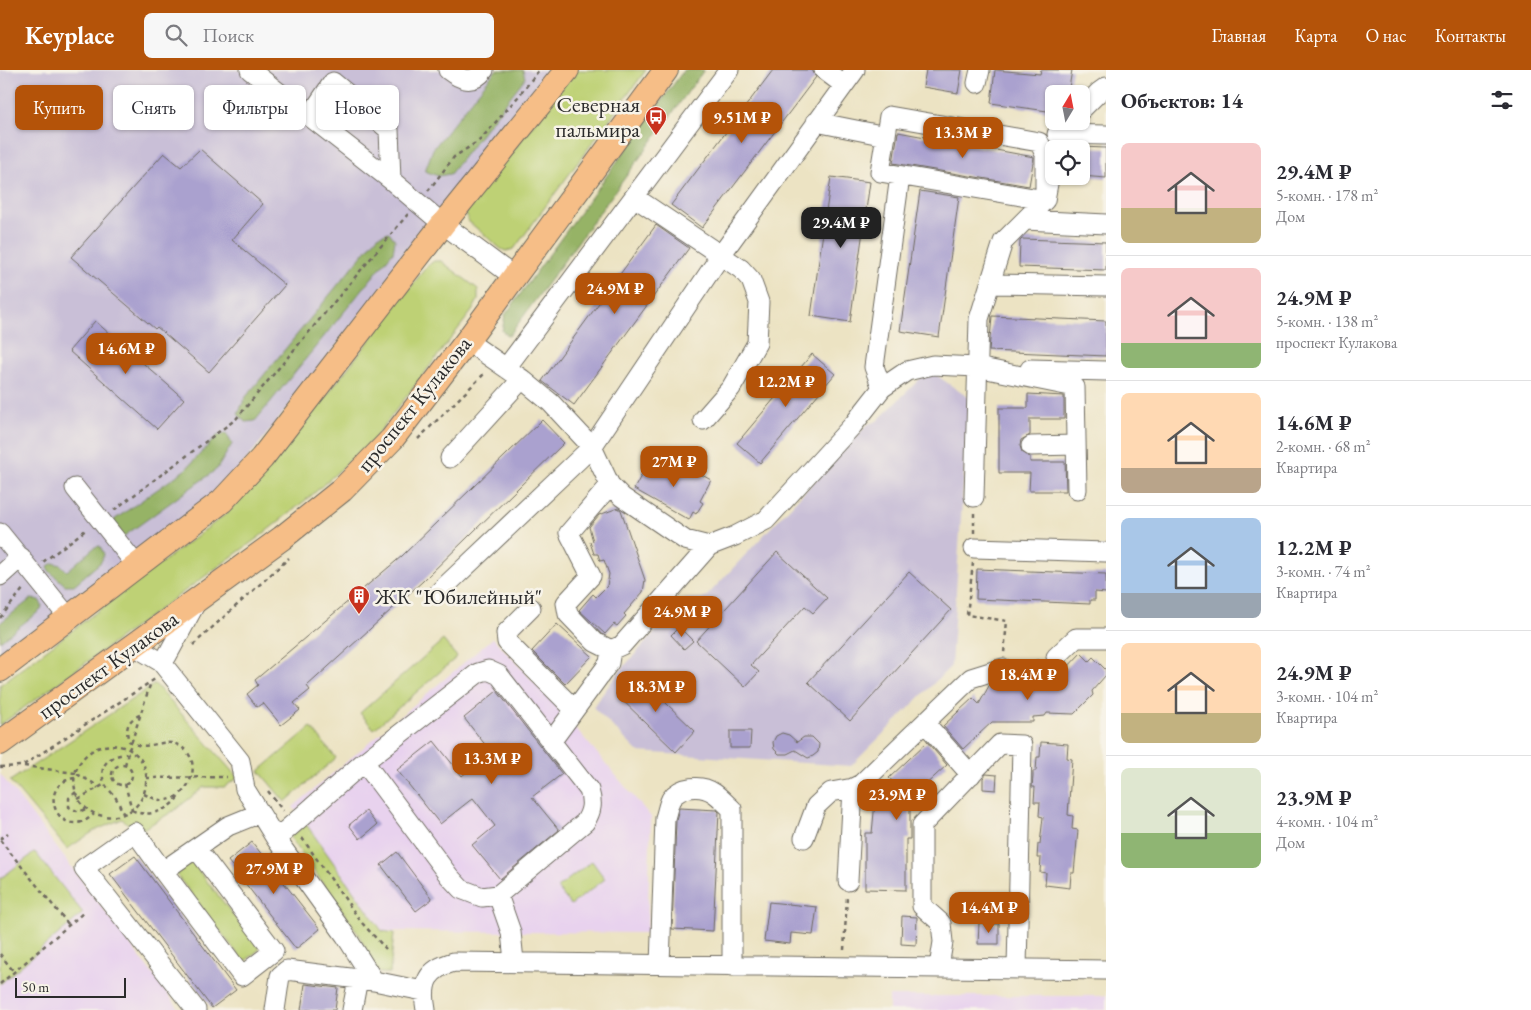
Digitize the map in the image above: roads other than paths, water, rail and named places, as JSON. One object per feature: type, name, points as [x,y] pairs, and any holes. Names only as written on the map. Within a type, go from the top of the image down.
[{"type":"main road","name":"проспект Кулакова","points":[[0,743],[282,538],[342,490],[392,439],[467,341],[666,70]]},
{"type":"main road","points":[[2,666],[69,618],[222,502],[262,458],[443,224],[554,72]]},
{"type":"street","points":[[250,70],[391,180],[443,224],[513,276]]},
{"type":"street","points":[[448,70],[467,80],[479,76],[484,70]]},
{"type":"street","points":[[506,368],[730,70]]},
{"type":"street","points":[[439,592],[592,447],[721,255],[849,77],[824,70]]},
{"type":"street","points":[[310,116],[334,82],[389,130],[391,180]]},
{"type":"street","points":[[1090,101],[1106,87]]},
{"type":"street","points":[[888,116],[1039,142],[1045,154],[1045,200],[880,172],[888,116]]},
{"type":"street","points":[[816,122],[886,136]]},
{"type":"street","points":[[974,497],[979,319],[1002,242],[1045,200],[1059,139],[1106,135]]},
{"type":"street","points":[[882,388],[874,367],[900,176]]},
{"type":"street","points":[[634,197],[741,269],[750,280],[759,302],[757,343],[731,388],[703,420]]},
{"type":"street","points":[[1025,220],[1106,224]]},
{"type":"street","points":[[990,284],[1106,286]]},
{"type":"street","points":[[467,341],[522,379],[551,403],[592,447],[610,485],[622,497],[685,540],[710,546]]},
{"type":"street","points":[[611,650],[622,645],[710,546],[766,520],[853,425],[882,388],[907,370],[933,364],[1106,371]]},
{"type":"street","points":[[977,367],[1075,387],[1077,490]]},
{"type":"street","points":[[450,458],[522,379]]},
{"type":"street","points":[[1031,446],[1076,445]]},
{"type":"street","points":[[610,485],[569,533],[591,576],[566,603],[568,614],[595,642],[611,650]]},
{"type":"street","points":[[75,488],[137,566]]},
{"type":"street","points":[[0,533],[69,618]]},
{"type":"street","points":[[974,548],[1106,552]]},
{"type":"street","points":[[0,576],[21,557]]},
{"type":"street","points":[[161,662],[167,656],[199,598]]},
{"type":"street","points":[[531,608],[506,633],[507,642],[574,709]]},
{"type":"street","points":[[1056,657],[1076,638],[1106,638]]},
{"type":"street","points":[[134,646],[161,662],[240,761],[245,789],[276,838],[345,935],[366,980]]},
{"type":"street","points":[[550,742],[609,663],[611,650]]},
{"type":"street","points":[[804,838],[816,806],[831,792],[852,788],[860,784],[971,678],[1003,668]]},
{"type":"street","points":[[276,838],[364,762],[478,673],[488,670],[499,675],[588,790],[592,801],[591,812],[585,822],[498,895],[482,898],[461,889],[364,762]]},
{"type":"street","points":[[925,723],[971,775]]},
{"type":"street","points":[[939,967],[943,942],[941,923],[922,906],[922,825],[1000,744],[1022,745],[1017,968]]},
{"type":"street","points":[[660,965],[664,818],[671,800],[677,793],[685,788],[692,787],[713,792],[732,809],[732,966]]},
{"type":"street","points":[[848,880],[852,788]]},
{"type":"street","points":[[163,871],[228,826],[260,813]]},
{"type":"street","points":[[196,848],[274,950],[242,976],[135,832],[84,868],[196,1010]]},
{"type":"street","points":[[498,895],[511,932],[514,962]]},
{"type":"street","points":[[426,1010],[423,991],[429,976],[440,965],[454,962],[1106,970]]},
{"type":"street","points":[[275,1010],[280,976],[287,970],[366,980],[423,991]]},
{"type":"street","points":[[352,1010],[366,980]]},
{"type":"place","name":"Северная пальмира","points":[[656,136]]},
{"type":"place","name":"ЖК \"Юбилейный\"","points":[[359,615]]}]
